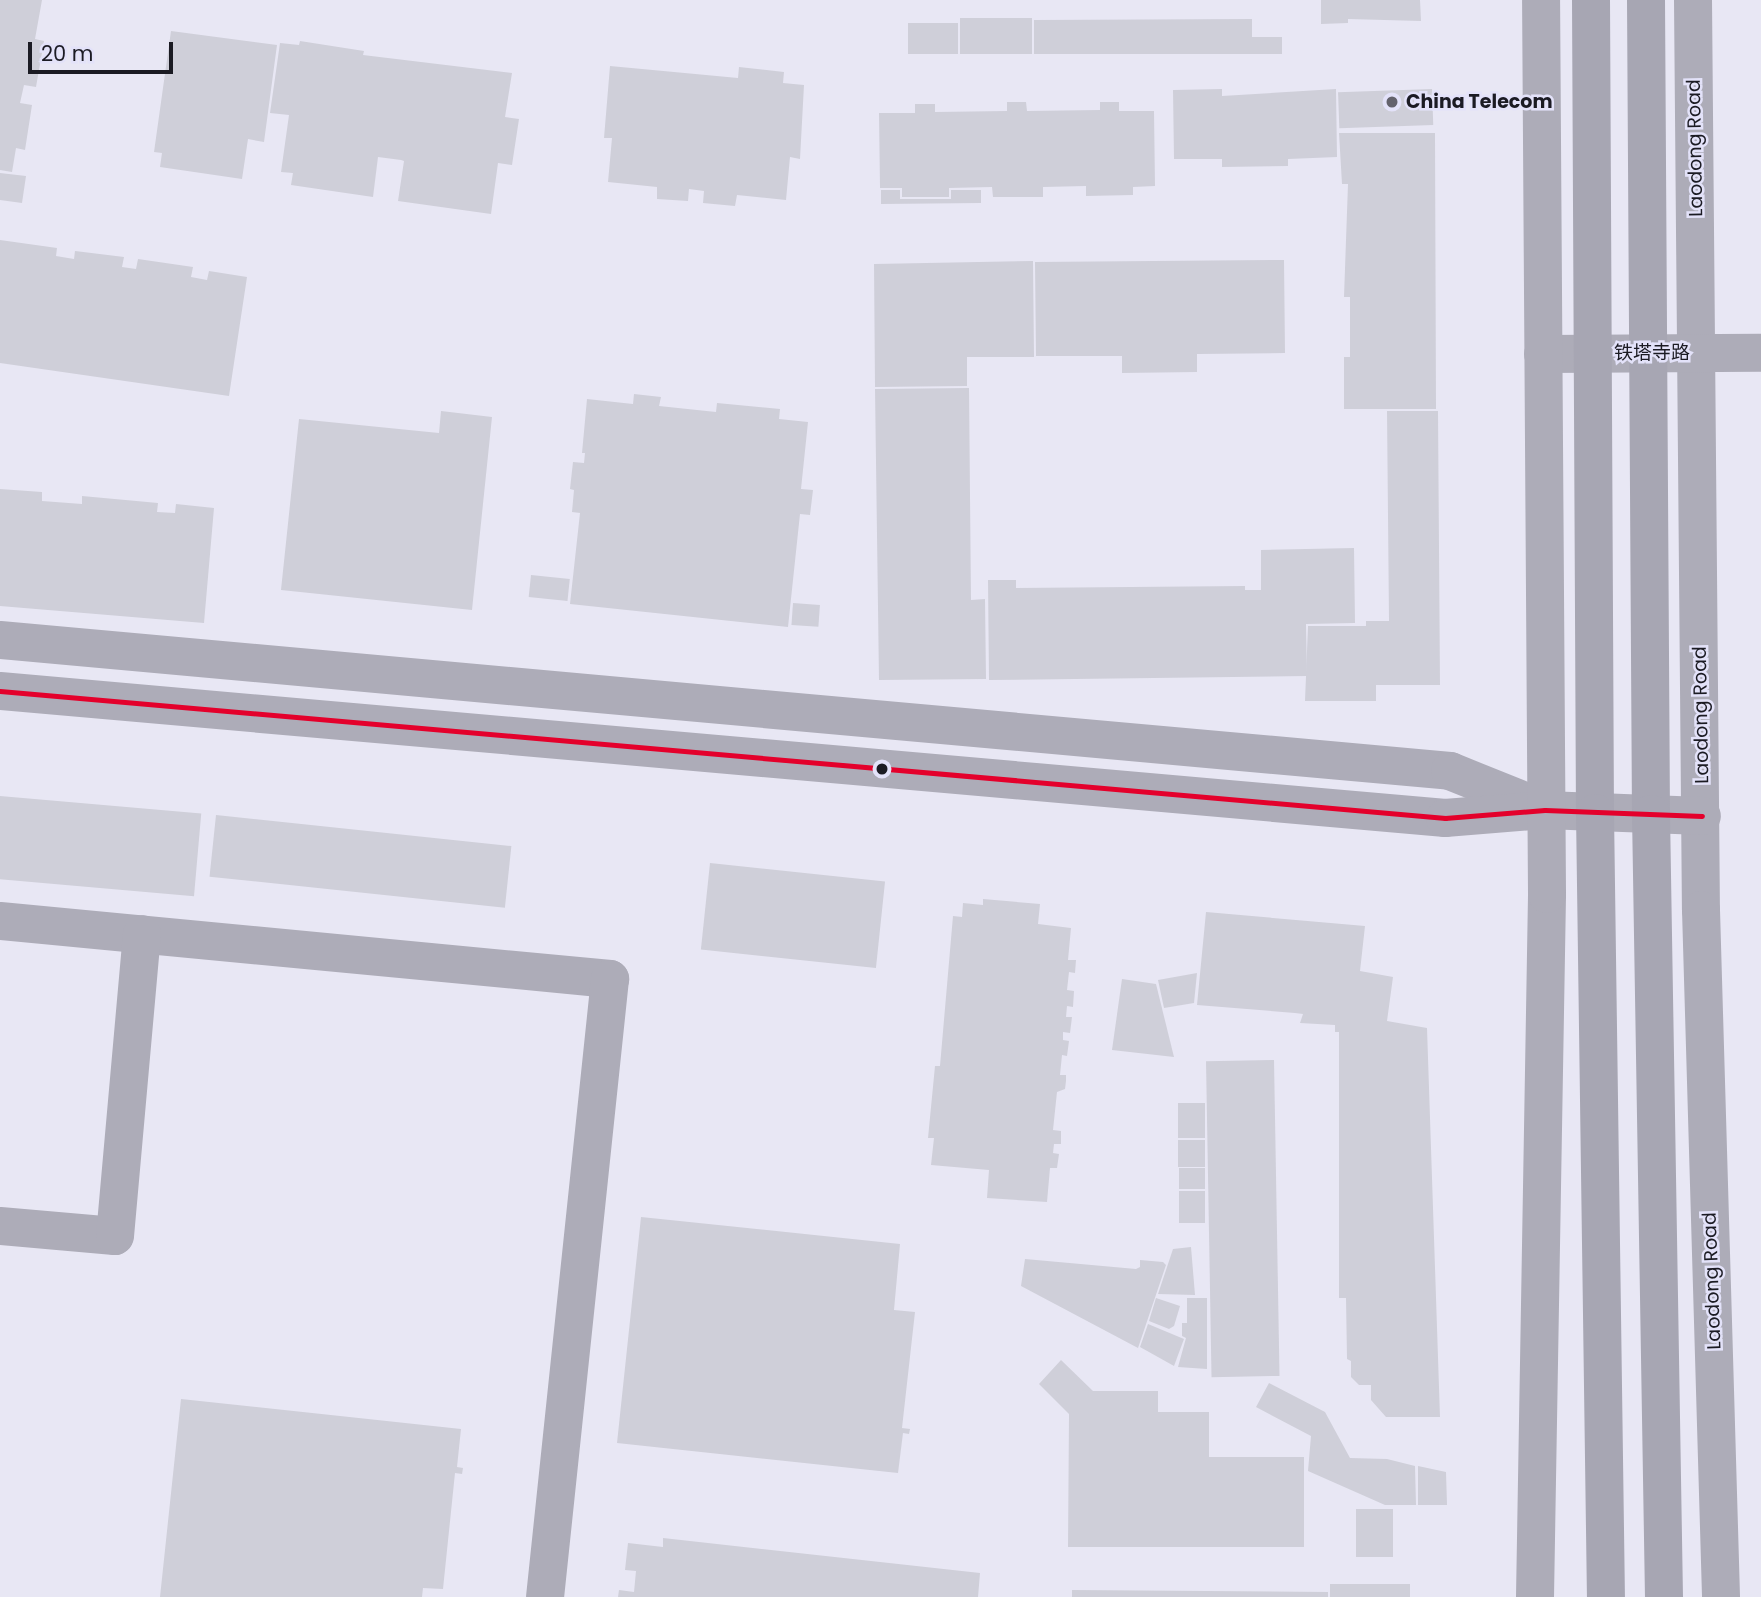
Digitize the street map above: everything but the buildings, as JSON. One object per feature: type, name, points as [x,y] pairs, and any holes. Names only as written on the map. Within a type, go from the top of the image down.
[{"type":"main road","points":[[1591,0],[1595,813],[1606,1597]]},
{"type":"main road","points":[[1646,0],[1651,814],[1664,1597]]},
{"type":"street","points":[[1535,1597],[1547,908],[1541,0]]},
{"type":"street","name":"Laodong Road","points":[[1693,0],[1701,910],[1721,1597]]},
{"type":"street","name":"铁塔寺路","points":[[1544,354],[1761,353]]},
{"type":"street","points":[[0,640],[1450,771],[1545,810]]},
{"type":"street","points":[[0,691],[1445,818],[1545,810],[1702,816]]},
{"type":"street","points":[[0,920],[610,979],[545,1597]]},
{"type":"street","points":[[0,1226],[115,1236],[142,934]]},
{"type":"transit line","points":[[0,691],[1445,818],[1545,810],[1702,816]]},
{"type":"place","name":"China Telecom","points":[[1392,102]]}]
